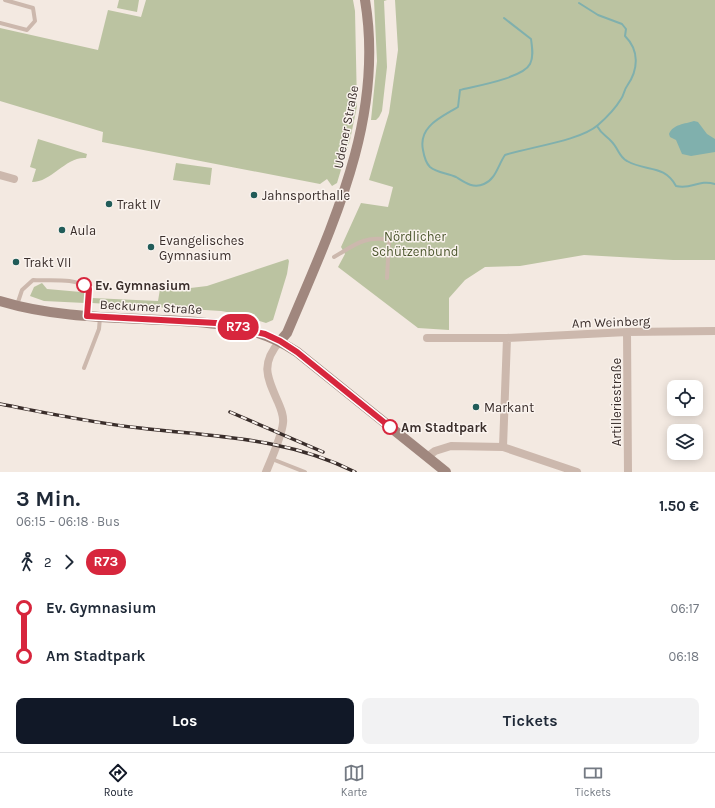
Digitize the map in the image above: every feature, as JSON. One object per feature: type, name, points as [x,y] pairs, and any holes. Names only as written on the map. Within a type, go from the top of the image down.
[{"type":"main road","name":"Udener Straße","points":[[280,341],[287,333],[342,200],[359,142],[365,108],[369,61],[365,0]]},
{"type":"main road","name":"Beckumer Straße","points":[[0,300],[17,306],[40,311],[100,317],[216,323],[246,329],[280,341],[297,352],[446,472]]},
{"type":"street","points":[[0,175],[14,179]]},
{"type":"street","name":"Am Weinberg","points":[[427,338],[507,338],[628,332],[715,331]]},
{"type":"street","name":"Artilleriestraße","points":[[628,332],[628,472]]},
{"type":"street","points":[[503,447],[507,338]]},
{"type":"street","points":[[266,472],[283,423],[282,412],[268,380],[266,370],[272,350],[280,341]]},
{"type":"street","points":[[427,457],[435,451],[451,446],[503,447],[577,472]]},
{"type":"lane","points":[[0,23],[27,30],[35,21],[33,8],[5,0]]},
{"type":"lane","points":[[334,257],[357,242],[369,238],[388,240],[387,278]]},
{"type":"lane","points":[[17,306],[22,290],[33,280],[73,282],[83,284],[89,289],[87,316]]},
{"type":"lane","points":[[84,368],[99,329],[100,317]]},
{"type":"lane","points":[[271,458],[305,472]]},
{"type":"green space","points":[[119,0],[139,0],[137,12],[117,8]]},
{"type":"green space","points":[[146,0],[353,0],[355,11],[357,106],[350,140],[337,183],[332,186],[327,179],[320,184],[102,142],[103,132],[0,101],[0,28],[98,50],[108,10],[141,17]]},
{"type":"green space","points":[[374,0],[387,0],[384,1],[387,67],[382,111],[376,120],[371,120],[377,61]]},
{"type":"green space","name":"Nördlicher Schützenbund","points":[[395,0],[715,0],[715,260],[673,260],[584,255],[520,266],[485,267],[465,280],[449,298],[449,330],[418,328],[338,267],[345,254],[341,247],[361,203],[388,207],[393,187],[369,180],[389,113],[398,50]]},
{"type":"green space","points":[[38,139],[87,154],[86,158],[79,158],[72,161],[46,178],[32,182],[36,169],[30,167]]},
{"type":"green space","points":[[176,163],[212,168],[210,185],[173,180]]},
{"type":"green space","points":[[288,259],[287,274],[273,320],[266,323],[238,314],[221,311],[92,303],[92,298],[158,301],[160,289],[174,290],[207,286]]},
{"type":"green space","points":[[42,283],[47,289],[81,292],[86,287],[85,303],[44,301],[30,296],[34,287]]},
{"type":"water","points":[[694,121],[698,122],[707,134],[715,139],[715,152],[691,156],[682,154],[676,140],[670,137],[669,134],[673,128]]},
{"type":"waterway","points":[[504,18],[531,39],[532,55],[530,64],[526,69],[509,77],[460,90],[458,107],[433,123],[428,128],[422,142],[427,164],[430,167],[436,171],[456,177],[465,183],[476,186],[484,184],[491,179],[505,155],[554,143],[590,131],[607,116],[622,97],[634,73],[636,60],[633,47],[625,36],[626,29],[622,24],[598,15],[579,3]]},
{"type":"waterway","points":[[597,126],[614,144],[624,159],[634,164],[666,174],[676,186],[686,187],[704,183],[715,184]]},
{"type":"railway","points":[[0,404],[70,418],[140,428],[250,440],[303,452],[329,460],[355,472]]},
{"type":"railway","points":[[230,412],[323,452]]},
{"type":"bus line","name":"R73","points":[[84,285],[89,289],[87,316],[216,323],[265,334],[280,341],[297,352],[390,427]]},
{"type":"place","name":"Jahnsporthalle","points":[[254,195]]},
{"type":"place","name":"Trakt IV","points":[[109,204]]},
{"type":"place","name":"Aula","points":[[62,230]]},
{"type":"place","name":"Evangelisches Gymnasium","points":[[151,247]]},
{"type":"place","name":"Trakt VII","points":[[16,262]]},
{"type":"place","name":"Ev. Gymnasium","points":[[84,285]]},
{"type":"place","name":"Markant","points":[[476,407]]},
{"type":"place","name":"Am Stadtpark","points":[[390,427]]}]
